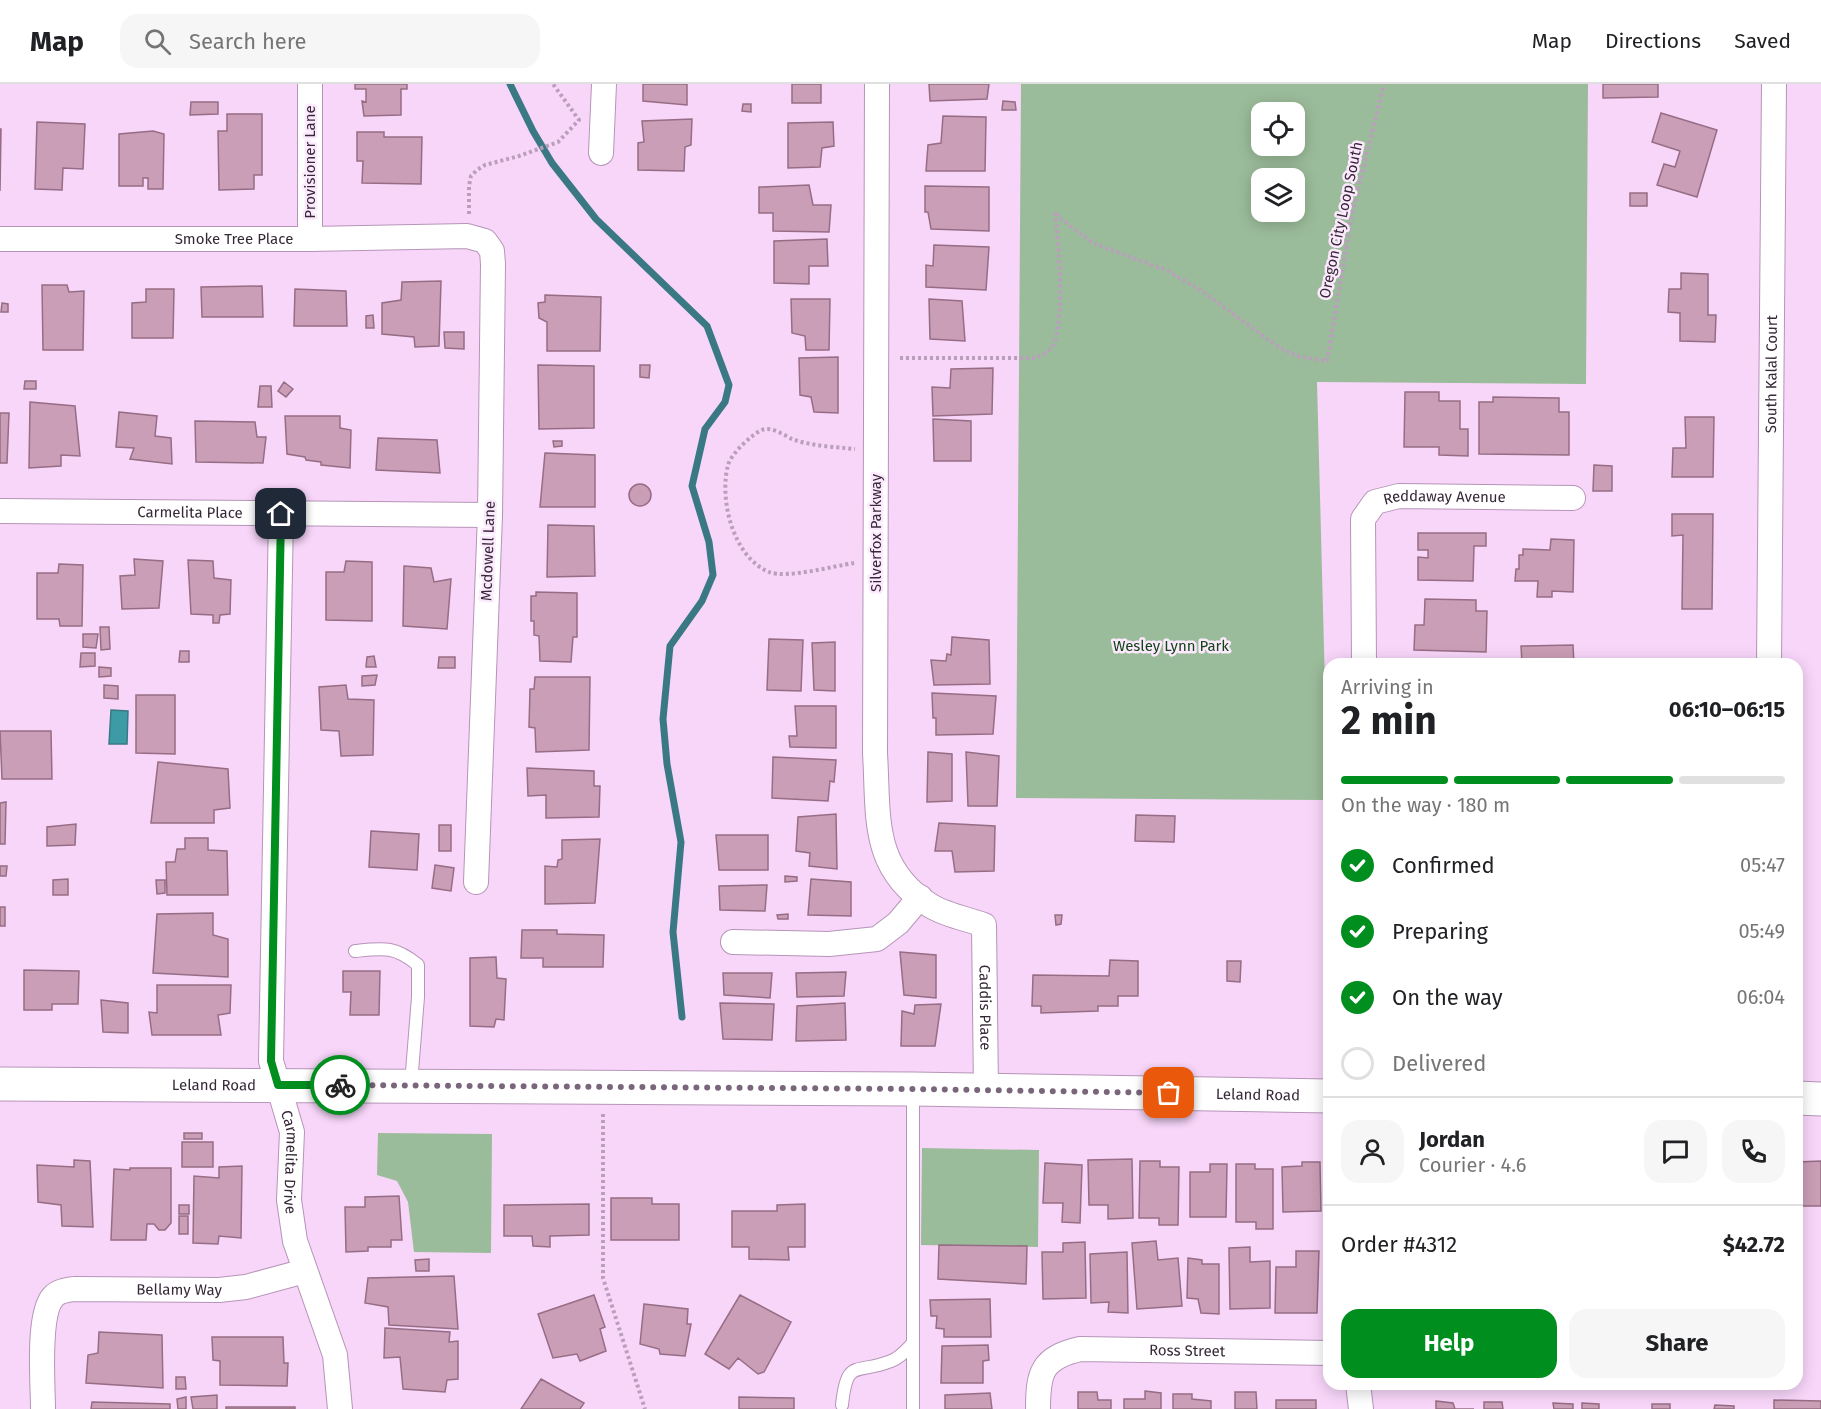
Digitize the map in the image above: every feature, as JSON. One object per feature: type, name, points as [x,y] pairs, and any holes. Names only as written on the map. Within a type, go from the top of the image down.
[{"type":"street","name":"Provisioner Lane","points":[[310,84],[310,239]]},
{"type":"street","points":[[601,153],[604,84]]},
{"type":"street","name":"Silverfox Parkway","points":[[878,84],[875,753],[880,838],[886,858],[904,885],[932,907],[984,925]]},
{"type":"street","name":"South Kalal Court","points":[[1768,658],[1774,84]]},
{"type":"street","name":"Smoke Tree Place","points":[[0,239],[310,239],[467,236]]},
{"type":"street","name":"Mcdowell Lane","points":[[467,236],[484,241],[492,251],[493,264],[490,515],[476,882]]},
{"type":"street","name":"Reddaway Avenue","points":[[1364,658],[1363,519],[1375,502],[1400,496],[1573,498]]},
{"type":"street","name":"Carmelita Place","points":[[0,511],[490,515]]},
{"type":"street","name":"Carmelita Drive","points":[[281,514],[271,1061],[292,1132],[289,1200],[295,1241],[335,1354],[340,1409]]},
{"type":"street","points":[[733,942],[829,944],[877,939],[898,924],[920,897]]},
{"type":"street","name":"Caddis Place","points":[[984,925],[986,1090]]},
{"type":"street","name":"Leland Road","points":[[0,1084],[914,1089],[1323,1096]]},
{"type":"street","points":[[1803,1098],[1821,1099]]},
{"type":"street","name":"Bellamy Way","points":[[43,1409],[43,1325],[52,1298],[62,1291],[74,1289],[219,1290],[246,1287],[305,1271]]},
{"type":"street","name":"Ross Street","points":[[1038,1409],[1038,1387],[1041,1373],[1050,1360],[1063,1353],[1080,1349],[1323,1353]]},
{"type":"street","points":[[1359,1390],[1361,1409]]},
{"type":"lane","points":[[355,951],[380,948],[404,953],[418,965],[418,997],[411,1086]]},
{"type":"lane","points":[[913,1409],[914,1089]]},
{"type":"lane","points":[[842,1405],[844,1382],[850,1372],[898,1358],[913,1344]]},
{"type":"path","points":[[467,236],[471,176],[485,165],[558,142],[579,120],[553,84]]},
{"type":"path","name":"Oregon City Loop South","points":[[877,358],[1019,359],[1041,356],[1054,344],[1059,316],[1058,235],[1055,212],[1062,220],[1095,244],[1166,270],[1199,289],[1280,348],[1297,356],[1326,361],[1352,214],[1384,84]]},
{"type":"path","points":[[876,451],[795,440],[769,429],[761,430],[735,451],[728,463],[726,480],[727,507],[732,529],[741,548],[752,561],[770,572],[784,574],[876,562]]},
{"type":"path","points":[[603,1087],[603,1278],[645,1409]]},
{"type":"green space","name":"Wesley Lynn Park","points":[[1021,84],[1588,84],[1586,384],[1317,382],[1323,658],[1323,800],[1016,798]]},
{"type":"green space","points":[[378,1133],[492,1134],[491,1253],[414,1252],[408,1202],[397,1181],[377,1175]]},
{"type":"green space","points":[[922,1148],[1039,1150],[1038,1247],[921,1245]]},
{"type":"shaded area","points":[[111,710],[128,711],[127,744],[109,744]]},
{"type":"building","points":[[355,84],[407,84],[407,89],[401,89],[401,115],[364,116],[362,101],[366,102],[366,89],[355,89]]},
{"type":"building","points":[[643,84],[687,84],[687,105],[643,101]]},
{"type":"building","points":[[792,84],[821,84],[821,103],[792,103]]},
{"type":"building","points":[[929,84],[989,84],[987,99],[930,101]]},
{"type":"building","points":[[1603,84],[1658,84],[1658,97],[1603,98]]},
{"type":"building","points":[[1003,101],[1015,102],[1016,110],[1002,110]]},
{"type":"building","points":[[191,102],[218,102],[218,114],[190,115]]},
{"type":"building","points":[[743,104],[751,104],[751,112],[742,111]]},
{"type":"building","points":[[1661,113],[1717,130],[1697,197],[1657,185],[1664,164],[1675,167],[1680,151],[1652,142]]},
{"type":"building","points":[[227,114],[262,114],[262,175],[254,175],[254,189],[219,190],[218,131],[227,131]]},
{"type":"building","points":[[943,116],[986,117],[985,171],[926,171],[928,145],[941,143]]},
{"type":"building","points":[[692,119],[691,145],[685,147],[684,171],[638,170],[638,143],[644,142],[642,121]]},
{"type":"building","points":[[37,122],[85,124],[83,169],[63,168],[62,190],[35,189]]},
{"type":"building","points":[[833,122],[834,146],[822,148],[820,167],[788,168],[788,123]]},
{"type":"building","points":[[0,129],[1,129],[0,191]]},
{"type":"building","points":[[153,131],[164,134],[163,189],[148,189],[148,178],[143,178],[143,186],[119,186],[119,134]]},
{"type":"building","points":[[357,132],[384,132],[384,137],[422,137],[421,184],[362,183],[363,161],[357,161]]},
{"type":"building","points":[[809,185],[813,205],[831,205],[829,232],[773,231],[773,213],[759,213],[759,187]]},
{"type":"building","points":[[925,186],[989,187],[989,231],[931,229],[928,212],[925,212]]},
{"type":"building","points":[[1630,193],[1647,193],[1647,206],[1630,206]]},
{"type":"building","points":[[827,239],[828,266],[809,266],[809,284],[774,283],[774,241]]},
{"type":"building","points":[[934,245],[989,247],[986,290],[926,287],[926,265],[933,266]]},
{"type":"building","points":[[1681,273],[1708,274],[1708,315],[1716,315],[1715,342],[1680,341],[1680,313],[1668,312],[1669,289],[1681,289]]},
{"type":"building","points":[[441,281],[439,346],[415,347],[414,337],[382,334],[382,303],[401,300],[402,282]]},
{"type":"building","points":[[42,285],[67,285],[69,292],[84,291],[83,350],[43,350]]},
{"type":"building","points":[[262,286],[263,317],[202,317],[201,287]]},
{"type":"building","points":[[146,289],[174,289],[173,338],[132,338],[132,303],[146,302]]},
{"type":"building","points":[[295,289],[346,291],[347,326],[294,326]]},
{"type":"building","points":[[545,295],[601,297],[600,351],[547,351],[547,322],[539,318],[538,303],[545,302]]},
{"type":"building","points":[[791,299],[830,299],[829,350],[806,350],[805,336],[792,333]]},
{"type":"building","points":[[929,299],[962,301],[965,341],[930,339]]},
{"type":"building","points":[[2,303],[8,304],[8,312],[1,312]]},
{"type":"building","points":[[373,315],[374,328],[366,328],[366,316]]},
{"type":"building","points":[[444,332],[464,332],[464,349],[445,348]]},
{"type":"building","points":[[838,357],[838,413],[814,412],[811,397],[800,395],[799,358]]},
{"type":"building","points":[[538,365],[594,366],[594,428],[539,429]]},
{"type":"building","points":[[640,365],[650,365],[649,378],[640,377]]},
{"type":"building","points":[[993,368],[992,414],[933,416],[932,387],[950,388],[951,369]]},
{"type":"building","points":[[25,381],[36,381],[36,389],[24,389]]},
{"type":"building","points":[[284,382],[293,389],[286,397],[278,391]]},
{"type":"building","points":[[260,386],[271,386],[272,407],[258,407]]},
{"type":"building","points":[[1405,392],[1439,392],[1439,401],[1460,401],[1460,429],[1468,429],[1468,456],[1439,455],[1439,447],[1404,447]]},
{"type":"building","points":[[1493,397],[1559,398],[1559,412],[1569,412],[1569,455],[1479,454],[1479,402],[1493,402]]},
{"type":"building","points":[[30,402],[75,406],[80,456],[61,455],[61,466],[29,468]]},
{"type":"building","points":[[119,412],[157,416],[155,436],[171,438],[172,464],[130,459],[134,448],[116,447]]},
{"type":"building","points":[[0,413],[9,413],[7,463],[0,463]]},
{"type":"building","points":[[285,416],[340,416],[340,428],[351,430],[350,468],[321,465],[321,462],[287,454]]},
{"type":"building","points":[[1685,417],[1714,417],[1713,477],[1672,477],[1673,448],[1686,448]]},
{"type":"building","points":[[933,419],[971,421],[971,461],[934,461]]},
{"type":"building","points":[[195,421],[255,422],[257,437],[266,437],[263,463],[196,462]]},
{"type":"building","points":[[378,438],[437,440],[440,473],[376,470]]},
{"type":"building","points":[[553,441],[562,441],[562,446],[554,447]]},
{"type":"building","points":[[545,453],[595,455],[595,507],[540,507]]},
{"type":"building","points":[[1594,465],[1612,466],[1612,491],[1593,491]]},
{"type":"building","points":[[640,484],[648,487],[651,495],[648,503],[640,506],[632,503],[629,495],[632,487]]},
{"type":"building","points":[[1672,514],[1713,514],[1712,609],[1682,609],[1683,535],[1672,536]]},
{"type":"building","points":[[548,525],[594,526],[595,576],[547,577]]},
{"type":"building","points":[[1418,533],[1486,533],[1486,546],[1474,546],[1473,581],[1418,580],[1418,557],[1428,558],[1428,550],[1418,550]]},
{"type":"building","points":[[1551,539],[1574,540],[1573,592],[1552,591],[1552,597],[1537,597],[1538,581],[1515,581],[1516,569],[1519,569],[1519,555],[1523,555],[1523,549],[1550,550]]},
{"type":"building","points":[[134,559],[163,561],[159,608],[122,609],[120,576],[135,575]]},
{"type":"building","points":[[188,560],[213,561],[214,578],[231,580],[230,614],[220,615],[219,623],[213,623],[213,615],[191,614]]},
{"type":"building","points":[[346,561],[372,562],[372,621],[326,620],[326,572],[344,572]]},
{"type":"building","points":[[59,564],[83,565],[82,626],[60,626],[59,619],[37,619],[37,573],[58,573]]},
{"type":"building","points":[[404,566],[431,568],[434,582],[451,579],[447,629],[403,626]]},
{"type":"building","points":[[536,592],[577,593],[577,637],[573,637],[571,662],[540,661],[539,636],[534,635],[534,621],[531,621],[531,596],[536,596]]},
{"type":"building","points":[[1425,599],[1476,600],[1476,611],[1487,611],[1486,652],[1414,650],[1415,625],[1424,625]]},
{"type":"building","points":[[100,627],[109,627],[110,649],[101,650]]},
{"type":"building","points":[[83,634],[98,634],[96,648],[83,647]]},
{"type":"building","points":[[952,637],[989,640],[990,684],[934,685],[931,660],[946,661],[947,654],[951,655]]},
{"type":"building","points":[[769,639],[803,640],[801,691],[767,690]]},
{"type":"building","points":[[835,642],[835,691],[814,690],[812,643]]},
{"type":"building","points":[[1573,645],[1574,658],[1522,658],[1521,646]]},
{"type":"building","points":[[180,651],[189,651],[189,662],[179,662]]},
{"type":"building","points":[[81,653],[95,653],[95,666],[80,667]]},
{"type":"building","points":[[374,656],[376,667],[366,667],[367,657]]},
{"type":"building","points":[[439,657],[455,657],[455,668],[438,668]]},
{"type":"building","points":[[99,667],[111,668],[111,676],[99,677]]},
{"type":"building","points":[[377,675],[375,685],[362,686],[362,676]]},
{"type":"building","points":[[535,677],[590,677],[589,750],[536,752],[535,728],[529,727],[530,689],[534,689]]},
{"type":"building","points":[[104,685],[118,686],[118,699],[104,698]]},
{"type":"building","points":[[346,685],[348,699],[374,700],[373,755],[341,756],[339,731],[321,730],[319,687]]},
{"type":"building","points":[[932,693],[996,696],[993,734],[936,735]]},
{"type":"building","points":[[136,695],[175,695],[175,754],[136,753]]},
{"type":"building","points":[[795,706],[836,706],[836,748],[790,747],[789,736],[797,736]]},
{"type":"building","points":[[0,731],[51,731],[52,779],[2,779]]},
{"type":"building","points":[[928,752],[952,754],[952,801],[927,802]]},
{"type":"building","points":[[966,752],[999,756],[997,806],[968,806]]},
{"type":"building","points":[[773,757],[836,760],[834,782],[830,781],[828,801],[772,798]]},
{"type":"building","points":[[158,762],[228,769],[230,808],[214,810],[214,823],[151,823]]},
{"type":"building","points":[[527,768],[594,771],[594,786],[600,786],[599,817],[546,818],[546,795],[528,796]]},
{"type":"building","points":[[6,802],[5,844],[0,844],[0,803]]},
{"type":"building","points":[[836,814],[837,869],[809,866],[810,853],[796,851],[798,817]]},
{"type":"building","points":[[1136,815],[1175,816],[1174,842],[1135,841]]},
{"type":"building","points":[[939,823],[995,826],[994,871],[955,872],[952,851],[935,851]]},
{"type":"building","points":[[76,824],[75,845],[47,846],[47,827]]},
{"type":"building","points":[[439,825],[451,825],[451,851],[439,851]]},
{"type":"building","points":[[371,831],[419,834],[417,870],[369,867]]},
{"type":"building","points":[[716,835],[768,835],[768,870],[719,870]]},
{"type":"building","points":[[185,838],[208,838],[208,850],[227,851],[228,895],[167,895],[166,862],[175,862],[177,849],[185,849]]},
{"type":"building","points":[[600,839],[595,903],[545,904],[545,866],[557,867],[558,860],[562,859],[562,840]]},
{"type":"building","points":[[435,865],[454,868],[451,891],[432,888]]},
{"type":"building","points":[[0,866],[7,866],[6,876],[0,876]]},
{"type":"building","points":[[785,876],[797,877],[797,881],[785,882]]},
{"type":"building","points":[[68,879],[68,895],[53,895],[53,880]]},
{"type":"building","points":[[811,879],[851,882],[851,916],[808,915]]},
{"type":"building","points":[[156,880],[165,880],[165,893],[157,894]]},
{"type":"building","points":[[767,885],[765,911],[720,910],[719,886]]},
{"type":"building","points":[[0,907],[5,907],[5,926],[0,926]]},
{"type":"building","points":[[213,913],[213,935],[228,939],[228,977],[153,973],[157,914]]},
{"type":"building","points":[[788,914],[788,919],[778,919],[777,915]]},
{"type":"building","points":[[1055,915],[1062,915],[1061,924],[1056,925]]},
{"type":"building","points":[[522,930],[557,930],[557,934],[604,935],[603,967],[543,967],[543,958],[521,958]]},
{"type":"building","points":[[900,952],[936,955],[936,998],[904,995]]},
{"type":"building","points":[[496,957],[497,978],[506,979],[504,1020],[496,1019],[494,1027],[470,1026],[470,958]]},
{"type":"building","points":[[1110,960],[1138,961],[1138,996],[1118,996],[1118,1006],[1098,1006],[1098,1011],[1041,1013],[1041,1006],[1032,1006],[1033,975],[1109,976]]},
{"type":"building","points":[[1227,961],[1241,961],[1240,982],[1227,981]]},
{"type":"building","points":[[24,970],[79,971],[78,1004],[52,1004],[52,1010],[24,1010]]},
{"type":"building","points":[[343,971],[380,971],[379,1015],[350,1015],[351,992],[343,992]]},
{"type":"building","points":[[846,972],[844,996],[797,997],[796,973]]},
{"type":"building","points":[[723,973],[772,973],[770,998],[724,995]]},
{"type":"building","points":[[157,985],[231,985],[230,1013],[218,1015],[221,1035],[152,1035],[149,1012],[157,1013]]},
{"type":"building","points":[[101,1000],[128,1003],[128,1033],[103,1032]]},
{"type":"building","points":[[720,1003],[774,1004],[772,1040],[723,1039]]},
{"type":"building","points":[[845,1003],[846,1040],[796,1041],[797,1006]]},
{"type":"building","points":[[941,1004],[935,1046],[901,1046],[902,1011],[914,1014],[915,1005]]},
{"type":"building","points":[[184,1133],[202,1133],[202,1139],[184,1139]]},
{"type":"building","points":[[182,1142],[213,1142],[213,1167],[182,1167]]},
{"type":"building","points":[[1132,1159],[1133,1218],[1108,1219],[1108,1205],[1089,1205],[1088,1160]]},
{"type":"building","points":[[74,1160],[90,1161],[93,1227],[62,1226],[61,1205],[38,1202],[37,1165],[74,1167]]},
{"type":"building","points":[[1140,1161],[1160,1161],[1160,1167],[1179,1167],[1178,1225],[1159,1225],[1159,1218],[1139,1218]]},
{"type":"building","points":[[1821,1161],[1821,1206],[1803,1206],[1803,1162]]},
{"type":"building","points":[[1302,1162],[1320,1162],[1321,1211],[1283,1212],[1282,1167],[1302,1166]]},
{"type":"building","points":[[1045,1163],[1082,1165],[1080,1223],[1062,1222],[1063,1203],[1043,1203]]},
{"type":"building","points":[[1210,1164],[1227,1164],[1226,1217],[1190,1217],[1190,1172],[1210,1172]]},
{"type":"building","points":[[1236,1164],[1255,1164],[1255,1169],[1273,1169],[1273,1229],[1256,1229],[1256,1222],[1236,1222]]},
{"type":"building","points":[[242,1166],[241,1238],[219,1236],[218,1244],[193,1243],[194,1176],[219,1178],[219,1167]]},
{"type":"building","points":[[130,1168],[171,1168],[171,1223],[165,1230],[159,1230],[154,1224],[147,1224],[146,1240],[111,1240],[114,1169],[130,1170]]},
{"type":"building","points":[[399,1196],[402,1240],[391,1240],[391,1247],[368,1247],[368,1251],[346,1252],[345,1207],[365,1207],[365,1197]]},
{"type":"building","points":[[611,1198],[652,1198],[652,1204],[679,1204],[679,1240],[611,1240]]},
{"type":"building","points":[[589,1204],[589,1235],[550,1236],[550,1247],[533,1246],[532,1236],[504,1236],[504,1205]]},
{"type":"building","points":[[805,1204],[805,1247],[788,1247],[789,1260],[749,1259],[749,1247],[732,1247],[732,1211],[777,1211],[777,1205]]},
{"type":"building","points":[[179,1205],[189,1205],[189,1214],[179,1214]]},
{"type":"building","points":[[179,1216],[188,1216],[188,1234],[179,1234]]},
{"type":"building","points":[[1156,1241],[1158,1260],[1178,1258],[1182,1306],[1137,1309],[1132,1243]]},
{"type":"building","points":[[1085,1242],[1086,1298],[1043,1299],[1042,1252],[1063,1252],[1063,1243]]},
{"type":"building","points":[[939,1245],[1027,1246],[1026,1284],[938,1279]]},
{"type":"building","points":[[1250,1247],[1250,1262],[1270,1261],[1270,1308],[1230,1309],[1229,1248]]},
{"type":"building","points":[[1296,1251],[1319,1251],[1317,1313],[1275,1313],[1276,1267],[1296,1267]]},
{"type":"building","points":[[1127,1252],[1128,1313],[1108,1312],[1109,1302],[1091,1303],[1090,1254]]},
{"type":"building","points":[[1188,1258],[1202,1260],[1202,1264],[1219,1264],[1219,1314],[1201,1313],[1198,1299],[1187,1298]]},
{"type":"building","points":[[429,1259],[429,1271],[416,1271],[415,1260]]},
{"type":"building","points":[[454,1276],[458,1329],[389,1325],[388,1307],[365,1303],[368,1278]]},
{"type":"building","points":[[594,1295],[605,1327],[600,1329],[606,1351],[580,1361],[577,1354],[553,1358],[538,1314]]},
{"type":"building","points":[[740,1295],[791,1322],[764,1372],[758,1374],[738,1358],[729,1369],[705,1354]]},
{"type":"building","points":[[990,1299],[991,1337],[944,1337],[944,1329],[936,1328],[937,1316],[931,1316],[930,1300]]},
{"type":"building","points":[[644,1304],[688,1309],[687,1324],[691,1324],[685,1356],[660,1354],[659,1349],[640,1344]]},
{"type":"building","points":[[385,1328],[450,1332],[449,1342],[458,1341],[458,1379],[447,1380],[445,1392],[403,1389],[400,1357],[384,1358]]},
{"type":"building","points":[[99,1332],[162,1335],[163,1388],[86,1383],[88,1355],[98,1353]]},
{"type":"building","points":[[212,1337],[283,1337],[284,1363],[288,1363],[287,1386],[220,1385],[220,1361],[213,1360]]},
{"type":"building","points":[[988,1345],[989,1360],[983,1361],[983,1383],[941,1383],[942,1346]]},
{"type":"building","points":[[176,1377],[185,1377],[186,1389],[176,1389]]},
{"type":"building","points":[[541,1379],[584,1403],[580,1409],[521,1409]]},
{"type":"building","points":[[1145,1391],[1161,1393],[1161,1409],[1124,1409],[1124,1399],[1145,1399]]},
{"type":"building","points":[[1078,1392],[1097,1392],[1098,1400],[1111,1400],[1111,1409],[1078,1409]]},
{"type":"building","points":[[1235,1392],[1256,1392],[1257,1409],[1235,1409]]},
{"type":"building","points":[[990,1393],[992,1409],[945,1409],[945,1395]]},
{"type":"building","points":[[1173,1394],[1192,1394],[1192,1399],[1211,1401],[1211,1409],[1173,1409]]},
{"type":"building","points":[[217,1395],[217,1409],[193,1409],[191,1397]]},
{"type":"building","points":[[186,1397],[186,1409],[178,1409],[177,1399]]},
{"type":"building","points":[[739,1397],[794,1398],[794,1409],[739,1409]]},
{"type":"building","points":[[1276,1400],[1316,1400],[1316,1409],[1276,1409]]},
{"type":"building","points":[[1774,1400],[1821,1401],[1821,1409],[1774,1409]]},
{"type":"building","points":[[1436,1401],[1453,1403],[1455,1409],[1436,1409]]},
{"type":"building","points":[[92,1402],[170,1404],[170,1409],[91,1409]]},
{"type":"building","points":[[1484,1402],[1502,1402],[1503,1409],[1484,1409]]},
{"type":"building","points":[[1553,1403],[1573,1404],[1573,1409],[1554,1409]]},
{"type":"building","points":[[1582,1403],[1599,1404],[1599,1409],[1582,1409]]},
{"type":"building","points":[[1652,1404],[1670,1404],[1670,1409],[1652,1409]]},
{"type":"building","points":[[1715,1405],[1734,1406],[1734,1409],[1714,1409]]},
{"type":"building","points":[[226,1407],[295,1407],[295,1409],[226,1409]]},
{"type":"waterway","points":[[510,84],[552,163],[596,219],[707,326],[729,385],[725,402],[705,429],[692,486],[709,542],[713,575],[702,601],[670,646],[663,719],[667,764],[681,842],[673,932],[682,1017]]},
{"type":"way so far","points":[[340,1085],[1169,1093]]},
{"type":"route","points":[[281,514],[271,1061],[278,1085],[340,1085]]}]
